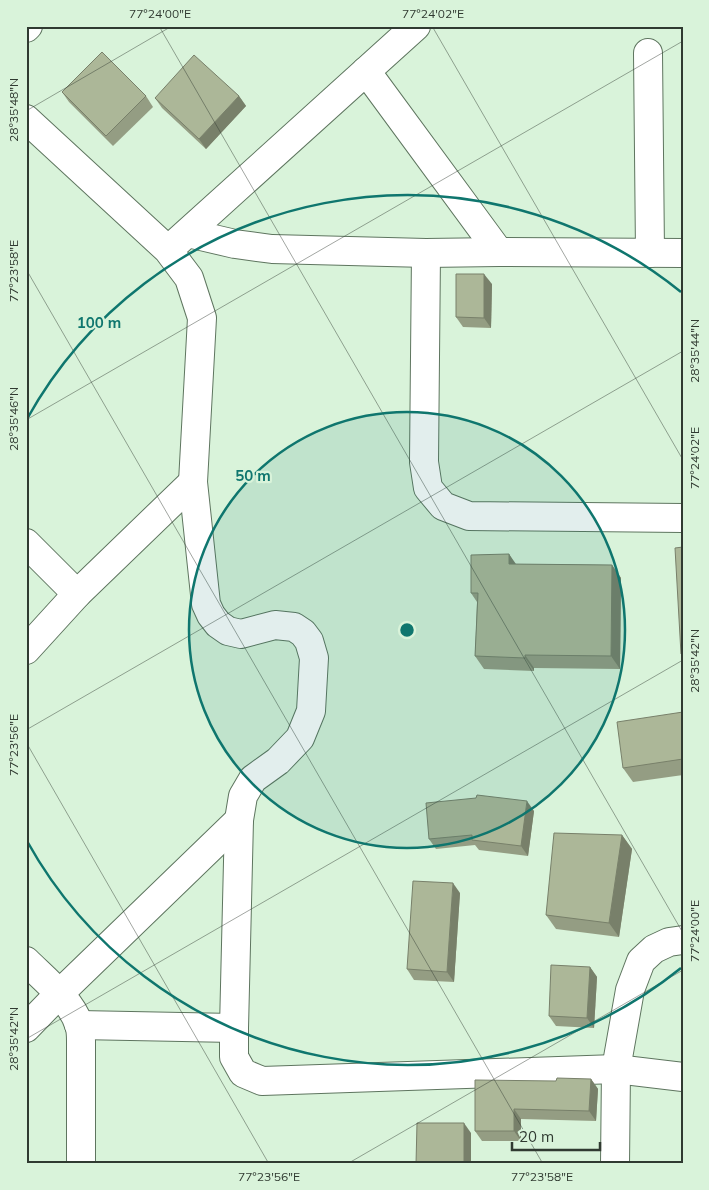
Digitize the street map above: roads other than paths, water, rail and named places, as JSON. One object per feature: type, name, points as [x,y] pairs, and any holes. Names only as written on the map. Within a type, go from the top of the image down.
[{"type":"street","points":[[178,241],[416,26]]},
{"type":"street","points":[[648,53],[650,253]]},
{"type":"street","points":[[366,71],[499,252]]},
{"type":"street","points":[[26,119],[178,241],[202,318],[193,482],[206,604],[210,615],[228,632],[241,634],[276,624],[294,627],[303,633],[309,641],[314,658],[311,711],[300,738],[278,761],[253,779],[244,796],[240,820],[234,1028],[234,1057],[243,1073],[262,1081],[616,1069],[683,1077]]},
{"type":"street","points":[[178,241],[235,244],[272,249],[426,253],[683,253]]},
{"type":"street","points":[[426,253],[424,462],[428,488],[443,506],[469,516],[683,518]]},
{"type":"street","points":[[26,650],[77,594],[193,482]]},
{"type":"street","points":[[26,543],[77,594]]},
{"type":"street","points":[[26,1028],[240,820]]},
{"type":"street","points":[[615,1164],[616,1069],[630,990],[641,961],[654,949],[669,942],[683,940]]},
{"type":"street","points":[[26,961],[69,1005],[79,1025],[81,1041],[81,1164]]},
{"type":"street","points":[[79,1025],[234,1028]]}]
